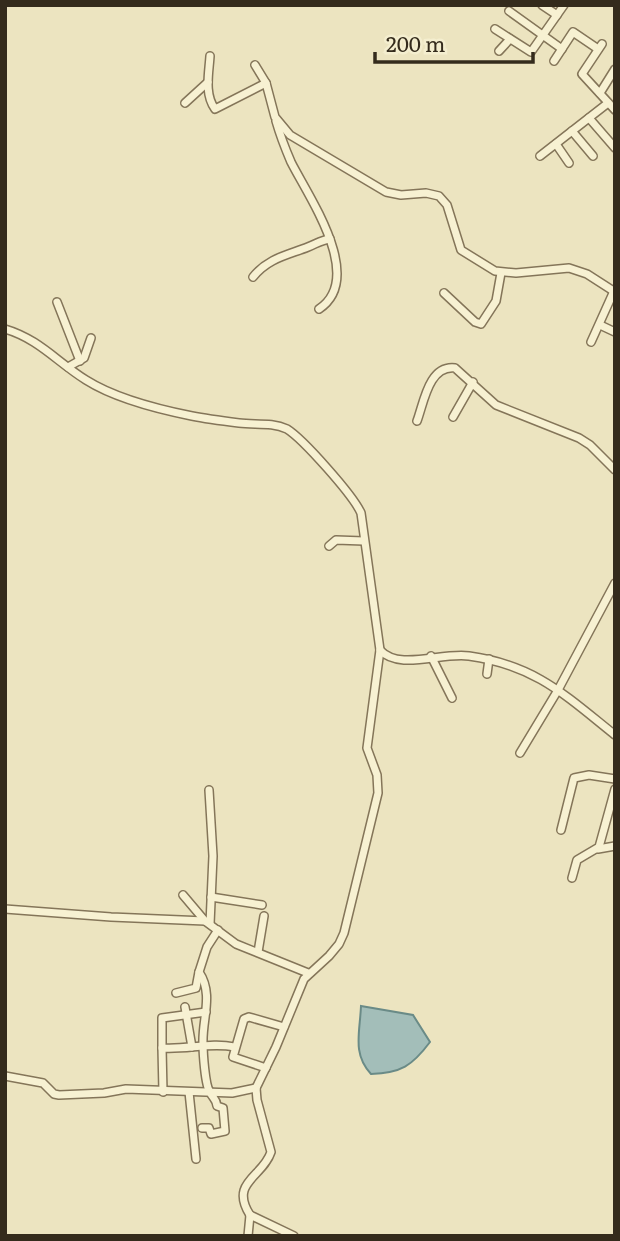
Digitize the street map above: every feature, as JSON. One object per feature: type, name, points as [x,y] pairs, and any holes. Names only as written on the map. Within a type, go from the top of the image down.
[{"type":"street","points":[[542,5],[557,15]]},
{"type":"street","points":[[495,29],[531,52],[564,5]]},
{"type":"street","points":[[509,11],[562,49]]},
{"type":"street","points":[[554,61],[575,29],[600,46],[582,73],[615,110]]},
{"type":"street","points":[[499,51],[510,39]]},
{"type":"street","points":[[210,55],[208,82],[210,99],[216,109],[266,83]]},
{"type":"street","points":[[255,65],[266,83],[284,145],[330,239],[336,260],[335,286],[331,300],[319,309]]},
{"type":"street","points":[[600,93],[615,69]]},
{"type":"street","points":[[185,103],[208,82]]},
{"type":"street","points":[[540,156],[608,103]]},
{"type":"street","points":[[275,117],[294,138],[386,192],[439,196],[447,205],[461,250],[490,269],[501,273],[569,268],[587,274],[614,292],[591,342]]},
{"type":"street","points":[[589,118],[615,148]]},
{"type":"street","points":[[572,131],[593,156]]},
{"type":"street","points":[[556,144],[569,163]]},
{"type":"street","points":[[253,277],[262,267],[280,256],[330,239]]},
{"type":"street","points":[[444,293],[475,322],[481,324],[496,301],[501,273]]},
{"type":"street","points":[[58,302],[80,361]]},
{"type":"street","points":[[600,325],[615,332]]},
{"type":"street","points":[[5,329],[38,343],[86,381],[101,388],[177,413],[278,426],[288,430],[305,445],[357,505],[362,517],[380,650],[367,748],[376,771],[377,793],[344,933],[329,956],[301,983],[256,1087],[271,1152],[246,1184],[244,1201],[250,1214],[248,1236]]},
{"type":"street","points":[[68,367],[80,361],[87,353],[91,338]]},
{"type":"street","points":[[417,421],[439,369],[455,368],[504,409],[579,438],[615,470]]},
{"type":"street","points":[[453,417],[472,382]]},
{"type":"street","points":[[329,546],[336,540],[364,541]]},
{"type":"street","points":[[520,752],[558,690],[615,583]]},
{"type":"street","points":[[380,650],[386,655],[404,660],[465,655],[525,670],[558,690],[615,735]]},
{"type":"street","points":[[431,656],[452,698]]},
{"type":"street","points":[[487,674],[489,659]]},
{"type":"street","points":[[561,830],[574,778],[589,775],[615,779]]},
{"type":"street","points":[[598,849],[615,789]]},
{"type":"street","points":[[208,922],[213,856],[209,790]]},
{"type":"street","points":[[572,878],[575,862],[598,849],[615,846]]},
{"type":"street","points":[[183,895],[228,939],[309,973]]},
{"type":"street","points":[[211,897],[262,905]]},
{"type":"street","points":[[5,909],[111,918],[208,922]]},
{"type":"street","points":[[258,952],[264,916]]},
{"type":"street","points":[[176,993],[195,988],[207,947],[218,930]]},
{"type":"street","points":[[199,972],[206,983],[203,1047],[209,1092],[216,1098],[217,1106],[223,1108],[225,1131],[211,1133],[209,1128],[202,1128]]},
{"type":"street","points":[[163,1092],[162,1018],[186,1011],[206,1012]]},
{"type":"street","points":[[186,1011],[192,1047]]},
{"type":"street","points":[[266,1068],[235,1058],[232,1054],[246,1017],[284,1027]]},
{"type":"street","points":[[162,1048],[221,1044],[234,1047]]},
{"type":"street","points":[[5,1076],[43,1083],[54,1094],[59,1095],[126,1089],[240,1092],[256,1087]]},
{"type":"street","points":[[190,1092],[196,1159]]},
{"type":"street","points":[[250,1214],[294,1236]]},
{"type":"water","points":[[361,1006],[413,1015],[430,1042],[405,1067],[371,1074],[359,1051]]}]
